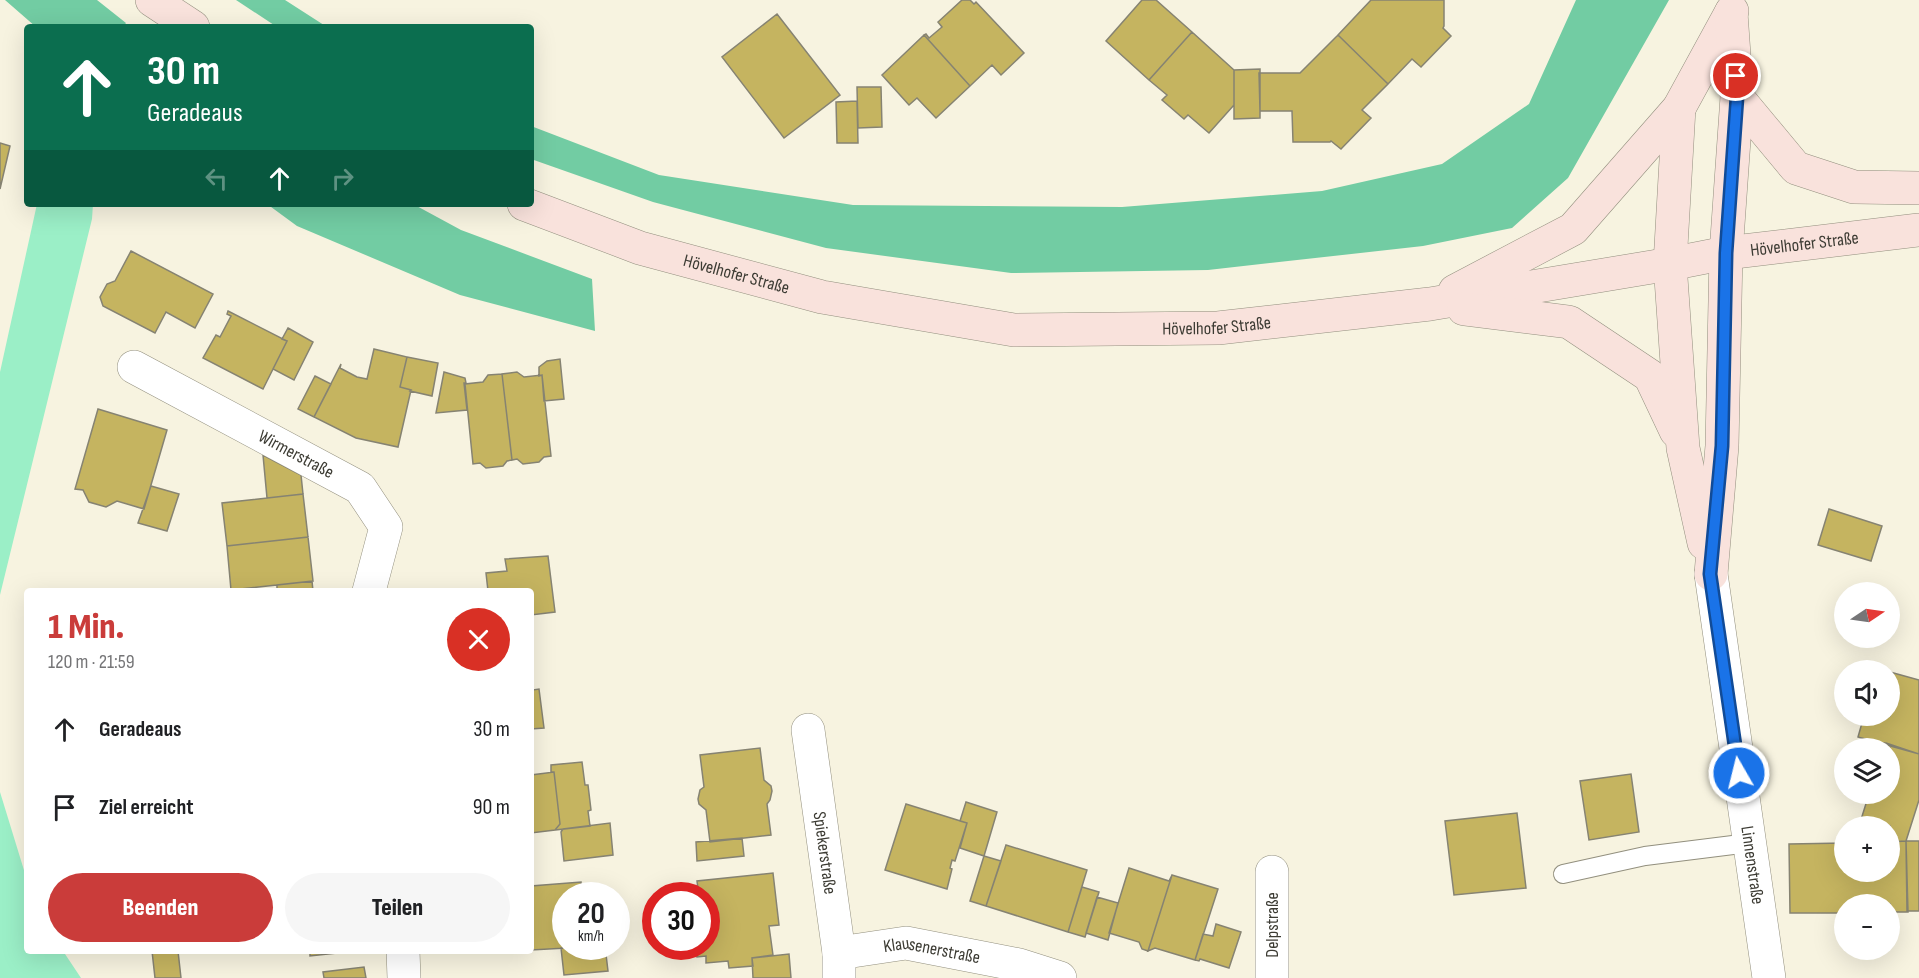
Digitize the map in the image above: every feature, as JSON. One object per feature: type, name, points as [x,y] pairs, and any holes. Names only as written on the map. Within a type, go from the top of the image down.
[{"type":"main road","points":[[152,0],[188,24]]},
{"type":"main road","points":[[1710,574],[1722,446],[1726,253],[1737,97],[1735,7]]},
{"type":"main road","points":[[1430,304],[1573,229],[1679,108],[1735,7]]},
{"type":"main road","points":[[1737,97],[1796,168],[1854,187],[1919,188]]},
{"type":"main road","points":[[1679,108],[1670,264],[1683,448],[1710,574]]},
{"type":"main road","name":"Hövelhofer Straße","points":[[532,207],[640,248],[822,297],[1014,330],[1218,328],[1430,304],[1726,253],[1919,230]]},
{"type":"main road","points":[[1430,304],[1569,322],[1650,376],[1683,448]]},
{"type":"street","name":"Wirmerstraße","points":[[134,367],[360,488],[386,527],[370,588]]},
{"type":"street","name":"Linnenstraße","points":[[1710,574],[1769,978]]},
{"type":"street","name":"Spiekerstraße","points":[[808,730],[839,965]]},
{"type":"street","name":"Delpstraße","points":[[1272,872],[1272,978]]},
{"type":"street","name":"Klausenerstraße","points":[[839,965],[906,943],[1018,965],[1060,978]]},
{"type":"street","points":[[403,954],[404,978]]},
{"type":"lane","points":[[1563,874],[1645,856],[1749,843]]},
{"type":"green space","points":[[5,0],[97,0],[126,23],[125,24],[33,24]]},
{"type":"green space","points":[[236,0],[285,0],[322,24],[272,24]]},
{"type":"green space","points":[[1576,0],[1669,0],[1568,178],[1512,228],[1423,246],[1208,270],[1011,273],[826,248],[653,202],[534,160],[534,127],[659,175],[853,205],[1122,207],[1322,191],[1442,164],[1529,104]]},
{"type":"green space","points":[[36,207],[93,207],[92,219],[0,595],[0,372]]},
{"type":"green space","points":[[271,207],[419,207],[461,230],[592,279],[595,331],[460,295],[297,226]]},
{"type":"green space","points":[[0,792],[24,870],[24,954],[65,954],[81,978],[0,978]]},
{"type":"building","points":[[962,0],[970,0],[974,4],[976,2],[1024,53],[1001,75],[992,65],[970,86],[924,35],[926,34],[929,38],[942,27],[938,22]]},
{"type":"building","points":[[1142,0],[1156,0],[1192,32],[1149,80],[1106,41]]},
{"type":"building","points":[[1371,0],[1444,0],[1443,28],[1451,36],[1421,67],[1412,59],[1388,84],[1338,35]]},
{"type":"building","points":[[777,14],[840,95],[784,138],[722,57]]},
{"type":"building","points":[[1192,32],[1234,70],[1234,105],[1209,133],[1188,115],[1184,119],[1162,100],[1167,95],[1149,80]]},
{"type":"building","points":[[924,35],[970,86],[936,118],[917,98],[909,105],[882,75]]},
{"type":"building","points":[[1338,35],[1388,84],[1362,110],[1371,118],[1341,149],[1331,141],[1293,142],[1292,111],[1260,111],[1259,73],[1300,73]]},
{"type":"building","points":[[1260,69],[1260,118],[1234,119],[1234,70]]},
{"type":"building","points":[[857,87],[881,87],[882,127],[858,128]]},
{"type":"building","points":[[857,101],[858,143],[837,143],[836,102]]},
{"type":"building","points":[[0,143],[10,146],[0,189]]},
{"type":"building","points":[[131,251],[213,294],[195,328],[166,312],[155,333],[103,306],[100,297],[107,284],[115,281]]},
{"type":"building","points":[[228,311],[287,341],[263,389],[203,358],[216,335],[220,337],[231,316],[227,314]]},
{"type":"building","points":[[288,328],[313,342],[294,380],[273,369],[287,341],[282,339]]},
{"type":"building","points":[[374,349],[407,357],[400,387],[411,390],[398,447],[356,438],[314,417],[341,364],[340,368],[357,377],[367,379]]},
{"type":"building","points":[[407,357],[438,363],[432,396],[400,387]]},
{"type":"building","points":[[560,359],[564,399],[544,401],[542,375],[539,376],[539,367],[547,361]]},
{"type":"building","points":[[444,372],[465,378],[467,410],[436,413]]},
{"type":"building","points":[[517,372],[524,377],[542,375],[551,456],[544,457],[539,462],[523,464],[517,459],[512,460],[502,374]]},
{"type":"building","points":[[502,374],[512,460],[507,461],[503,466],[486,468],[480,463],[473,464],[465,384],[483,382],[488,375]]},
{"type":"building","points":[[315,376],[331,384],[314,417],[298,409]]},
{"type":"building","points":[[98,409],[167,430],[144,509],[117,501],[106,507],[89,502],[83,490],[75,489]]},
{"type":"building","points":[[263,455],[301,475],[303,494],[267,498]]},
{"type":"building","points":[[151,486],[179,494],[167,531],[138,523]]},
{"type":"building","points":[[303,494],[308,537],[227,546],[222,503]]},
{"type":"building","points":[[1829,509],[1882,526],[1871,561],[1818,545]]},
{"type":"building","points":[[308,537],[313,581],[231,588],[227,546]]},
{"type":"building","points":[[548,556],[555,612],[534,615],[534,588],[488,588],[486,573],[507,571],[505,559]]},
{"type":"building","points":[[312,581],[313,588],[277,588],[277,585]]},
{"type":"building","points":[[1900,675],[1919,680],[1919,754],[1900,749],[1900,738],[1858,737],[1861,726],[1900,726]]},
{"type":"building","points":[[539,689],[544,728],[534,729],[534,690]]},
{"type":"building","points":[[760,748],[764,780],[771,786],[772,791],[767,804],[771,835],[710,842],[706,810],[699,804],[698,799],[700,790],[704,787],[700,755]]},
{"type":"building","points":[[1900,748],[1919,754],[1919,800],[1906,841],[1900,841],[1900,816],[1862,816],[1866,804],[1900,804]]},
{"type":"building","points":[[582,762],[585,785],[588,785],[590,826],[555,830],[560,824],[554,772],[551,772],[551,765]]},
{"type":"building","points":[[554,772],[560,824],[555,830],[534,833],[534,775]]},
{"type":"building","points":[[1631,774],[1639,832],[1589,840],[1580,781]]},
{"type":"building","points":[[966,802],[997,812],[984,856],[960,848],[967,823],[960,821]]},
{"type":"building","points":[[906,804],[967,823],[955,861],[952,860],[947,889],[885,870]]},
{"type":"building","points":[[1517,813],[1526,888],[1454,895],[1445,821]]},
{"type":"building","points":[[610,823],[613,855],[564,861],[561,832],[563,829]]},
{"type":"building","points":[[742,838],[744,856],[697,861],[696,842]]},
{"type":"building","points":[[1900,841],[1906,841],[1908,912],[1900,912],[1900,894],[1834,894],[1834,913],[1790,913],[1789,844],[1834,843],[1834,882],[1900,882]]},
{"type":"building","points":[[1906,841],[1919,841],[1919,911],[1907,911]]},
{"type":"building","points":[[1006,845],[1087,870],[1068,932],[986,906]]},
{"type":"building","points":[[984,856],[1001,861],[986,906],[970,901]]},
{"type":"building","points":[[1129,868],[1169,881],[1172,875],[1148,951],[1142,949],[1139,942],[1109,933]]},
{"type":"building","points":[[773,873],[779,925],[769,926],[773,955],[752,958],[753,966],[729,968],[728,961],[706,963],[706,960],[720,960],[720,882],[697,881]]},
{"type":"building","points":[[1172,875],[1218,889],[1195,960],[1155,948],[1148,951]]},
{"type":"building","points":[[552,884],[552,949],[534,950],[534,886]]},
{"type":"building","points":[[1082,887],[1099,892],[1085,937],[1068,932]]},
{"type":"building","points":[[1097,897],[1118,903],[1108,940],[1086,933]]},
{"type":"building","points":[[1216,924],[1241,932],[1229,968],[1200,959],[1195,960],[1203,934],[1213,936]]},
{"type":"building","points":[[152,954],[178,954],[181,978],[155,978]]},
{"type":"building","points":[[789,954],[791,978],[753,978],[752,958]]},
{"type":"building","points":[[562,960],[607,960],[608,971],[564,975]]},
{"type":"building","points":[[364,967],[366,978],[324,978],[323,972]]},
{"type":"route","points":[[1736,76],[1737,97],[1726,253],[1722,446],[1710,574],[1739,773]]}]
